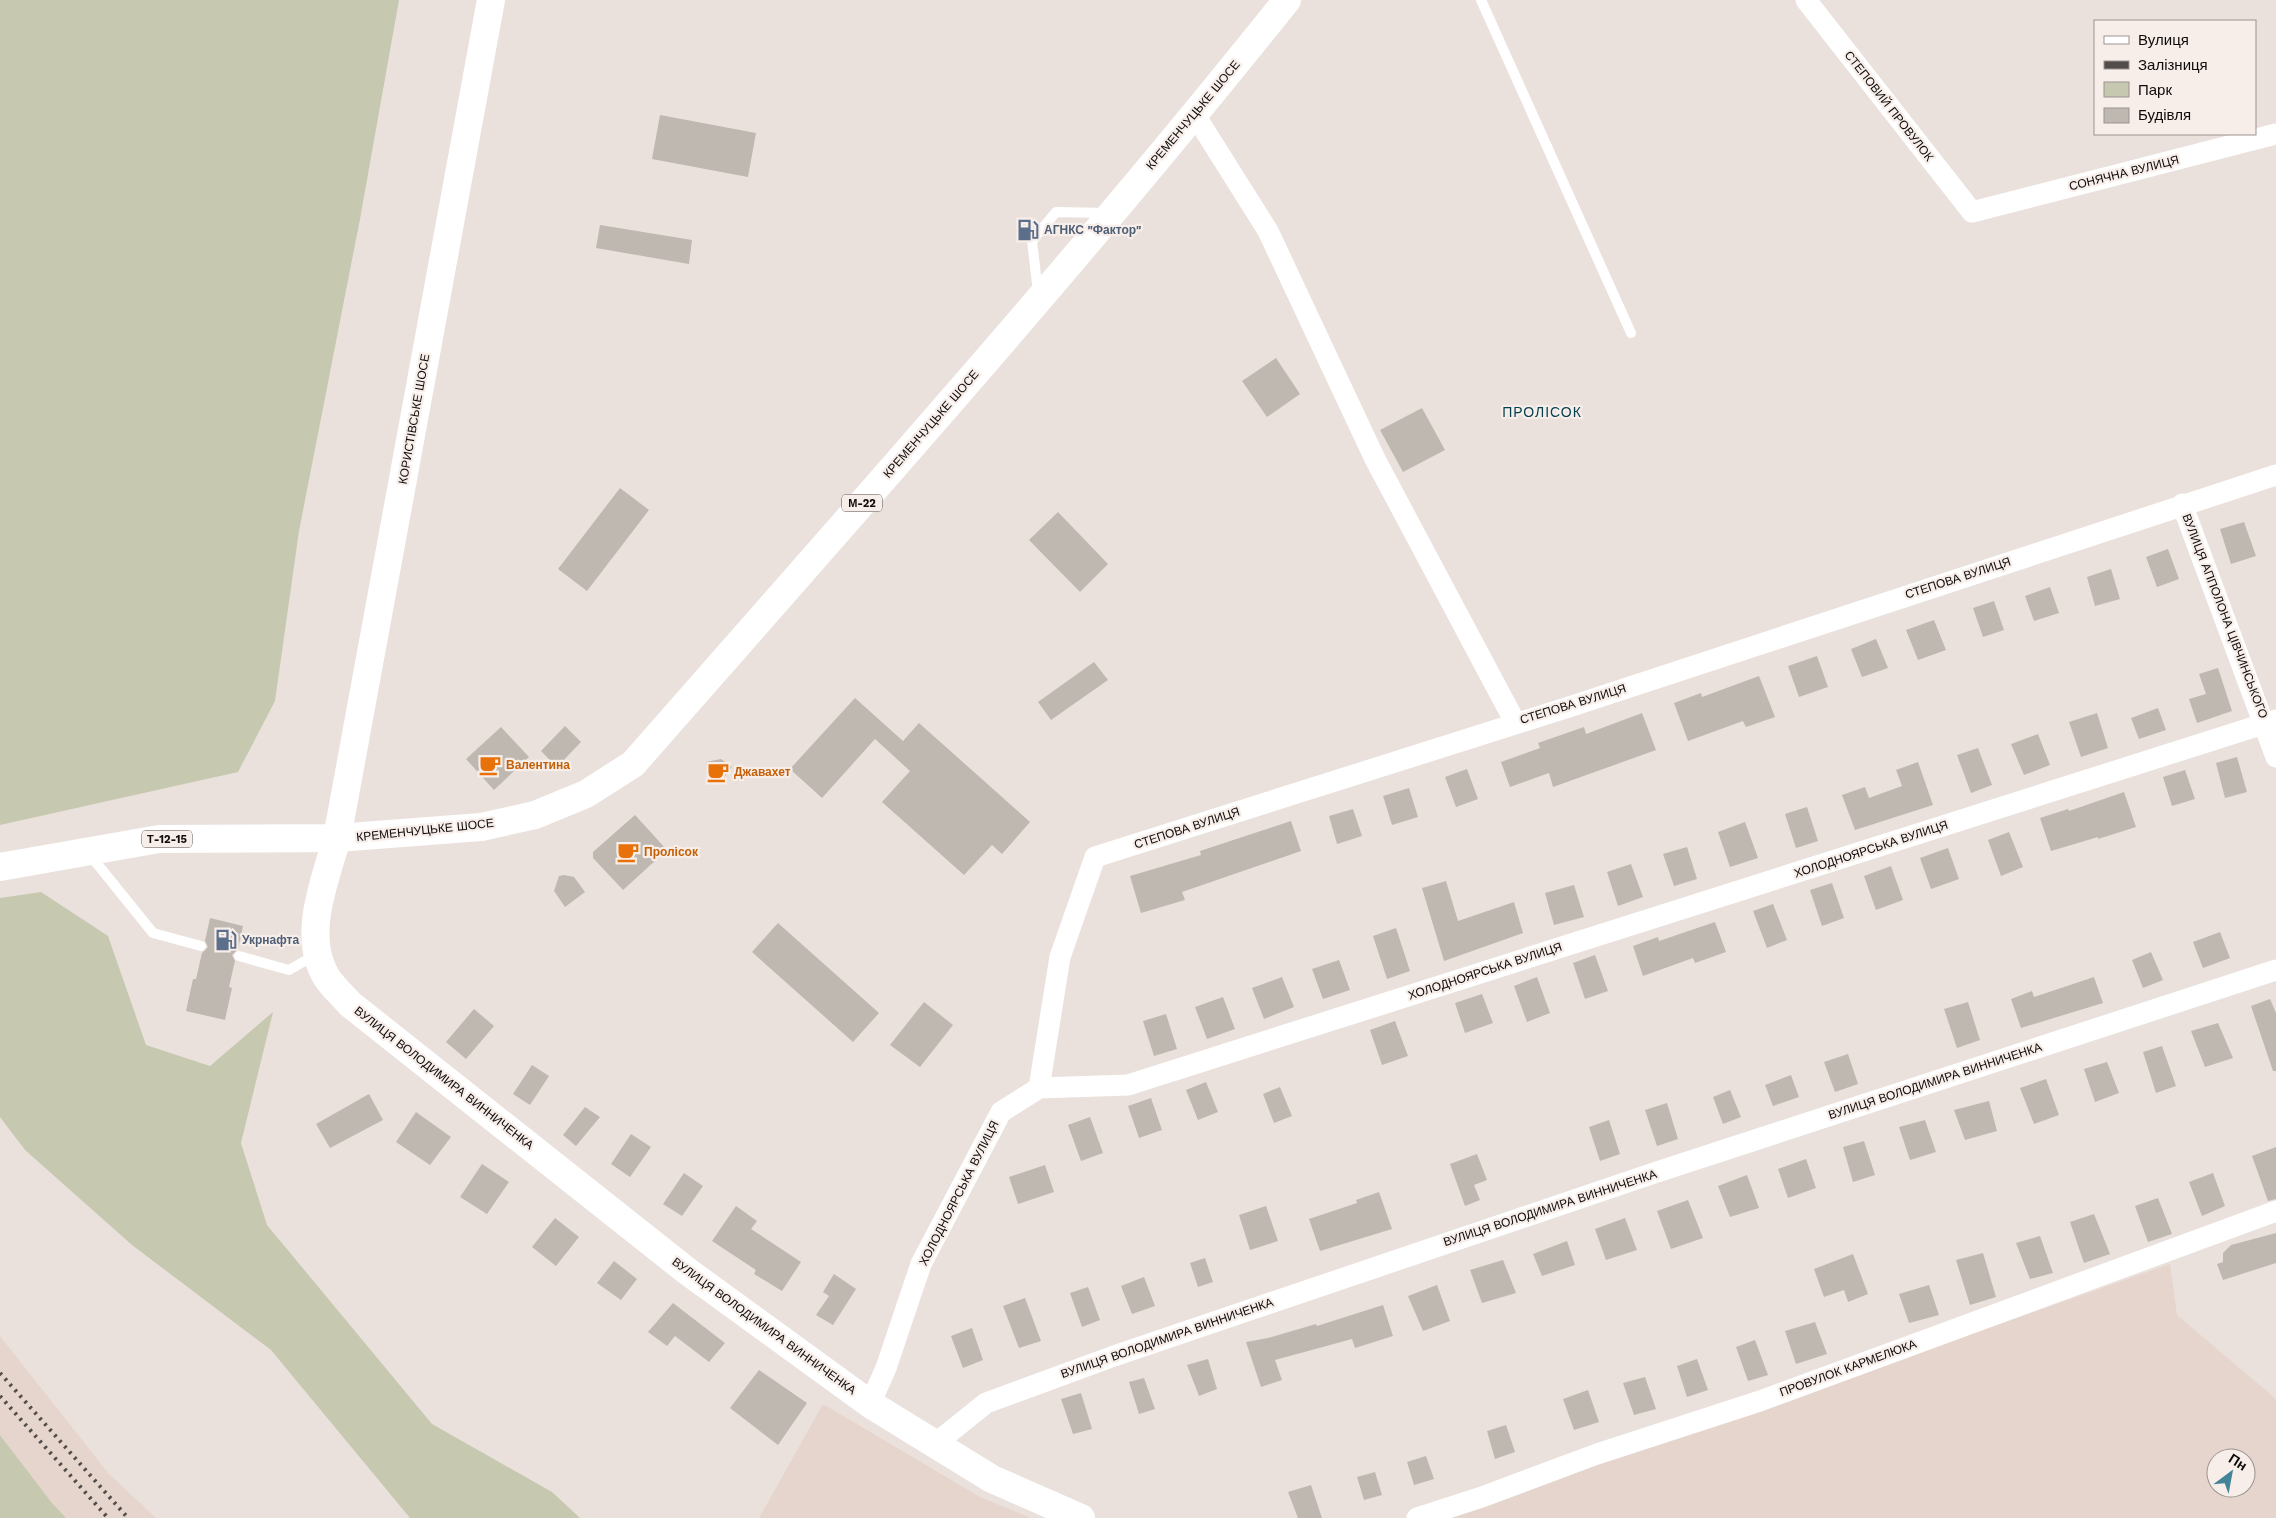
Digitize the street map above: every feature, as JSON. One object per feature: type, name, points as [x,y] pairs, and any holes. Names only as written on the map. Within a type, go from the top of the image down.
[{"type":"main road","name":"КОРИСТІВСЬКЕ ШОСЕ","points":[[337,838],[491,0]]},
{"type":"main road","name":"КРЕМЕНЧУЦЬКЕ ШОСЕ","points":[[337,838],[481,827],[535,815],[586,794],[633,764],[1039,301],[1195,115],[1287,0]]},
{"type":"main road","name":"Т-12-15","points":[[0,867],[159,839],[337,838]]},
{"type":"main road","name":"ВУЛИЦЯ ВОЛОДИМИРА ВИННИЧЕНКА","points":[[337,838],[323,887],[315,933],[317,953],[327,978],[350,1004],[687,1271],[870,1404],[934,1444]]},
{"type":"main road","points":[[934,1444],[992,1480],[1082,1518]]},
{"type":"street","name":"СТЕПОВИЙ ПРОВУЛОК","points":[[1806,0],[1972,212]]},
{"type":"street","points":[[1195,115],[1268,231],[1375,459],[1515,722]]},
{"type":"street","name":"СОНЯЧНА ВУЛИЦЯ","points":[[1972,212],[2276,134]]},
{"type":"street","name":"СТЕПОВА ВУЛИЦЯ","points":[[1039,1088],[1060,957],[1095,857],[1515,722],[1572,706],[2182,504],[2276,476]]},
{"type":"street","name":"ВУЛИЦЯ АППОЛОНА ЦІВЧИНСЬКОГО","points":[[2182,504],[2270,721],[2276,757]]},
{"type":"street","name":"ХОЛОДНОЯРСЬКА ВУЛИЦЯ","points":[[870,1404],[886,1368],[921,1264],[1001,1112],[1039,1088],[1128,1085],[2270,721]]},
{"type":"street","name":"ВУЛИЦЯ ВОЛОДИМИРА ВИННИЧЕНКА","points":[[934,1444],[986,1403],[1114,1356],[1616,1186],[2276,970]]},
{"type":"street","name":"ПРОВУЛОК КАРМЕЛЮКА","points":[[1417,1518],[1482,1498],[1597,1454],[1760,1401],[2276,1212]]},
{"type":"lane","points":[[1481,0],[1631,333]]},
{"type":"lane","points":[[1039,301],[1032,241],[1050,219],[1056,212],[1111,213]]},
{"type":"lane","points":[[88,852],[153,933],[201,946]]},
{"type":"lane","points":[[239,956],[289,970],[317,953]]},
{"type":"shaded area","points":[[2170,1264],[2177,1315],[2276,1399],[2276,1518],[1437,1518],[1649,1448]]},
{"type":"shaded area","points":[[0,1336],[109,1474],[156,1518],[66,1518],[52,1503],[0,1435]]},
{"type":"shaded area","points":[[823,1404],[980,1497],[1031,1518],[759,1518]]},
{"type":"green space","points":[[0,0],[399,0],[360,219],[299,531],[275,701],[238,772],[0,825]]},
{"type":"green space","points":[[41,892],[108,936],[146,1045],[210,1066],[273,1012],[241,1143],[267,1225],[432,1424],[552,1492],[580,1518],[410,1518],[271,1350],[132,1245],[25,1150],[0,1117],[0,898]]},
{"type":"green space","points":[[0,1435],[52,1503],[66,1518],[0,1518]]},
{"type":"building","points":[[660,115],[756,133],[748,177],[652,159]]},
{"type":"building","points":[[600,225],[692,240],[689,264],[596,248]]},
{"type":"building","points":[[1276,358],[1300,394],[1267,417],[1242,381]]},
{"type":"building","points":[[1422,408],[1445,450],[1403,472],[1380,430]]},
{"type":"building","points":[[620,488],[649,510],[587,591],[558,569]]},
{"type":"building","points":[[1058,512],[1108,564],[1080,592],[1029,540]]},
{"type":"building","points":[[2244,522],[2256,556],[2231,564],[2220,529]]},
{"type":"building","points":[[2168,549],[2179,579],[2157,587],[2146,557]]},
{"type":"building","points":[[2111,569],[2120,599],[2095,606],[2087,577]]},
{"type":"building","points":[[2050,587],[2059,613],[2034,621],[2025,596]]},
{"type":"building","points":[[1994,601],[2004,630],[1983,637],[1973,608]]},
{"type":"building","points":[[1934,620],[1946,650],[1918,660],[1906,630]]},
{"type":"building","points":[[1876,639],[1888,668],[1862,677],[1851,649]]},
{"type":"building","points":[[1817,656],[1828,687],[1799,697],[1788,666]]},
{"type":"building","points":[[1094,662],[1108,680],[1051,720],[1038,702]]},
{"type":"building","points":[[2218,668],[2232,711],[2197,723],[2189,699],[2206,694],[2199,674]]},
{"type":"building","points":[[1759,676],[1775,717],[1746,727],[1743,721],[1688,741],[1674,703],[1701,693],[1702,697]]},
{"type":"building","points":[[855,698],[903,741],[919,723],[1030,822],[1002,854],[992,845],[964,875],[882,802],[910,771],[875,739],[822,798],[790,769]]},
{"type":"building","points":[[2158,708],[2166,730],[2139,739],[2131,718]]},
{"type":"building","points":[[1642,713],[1656,750],[1553,787],[1549,773],[1510,787],[1501,762],[1540,748],[1538,743],[1584,727],[1586,734]]},
{"type":"building","points":[[2097,713],[2108,748],[2081,757],[2069,722]]},
{"type":"building","points":[[565,726],[581,742],[557,767],[541,751]]},
{"type":"building","points":[[501,727],[529,757],[494,790],[466,759]]},
{"type":"building","points":[[2038,734],[2050,765],[2024,775],[2011,744]]},
{"type":"building","points":[[1978,748],[1992,785],[1971,793],[1957,755]]},
{"type":"building","points":[[2237,757],[2247,792],[2225,798],[2216,763]]},
{"type":"building","name":"Джавахет","points":[[721,759],[732,767],[719,784],[708,777],[706,762]]},
{"type":"building","points":[[1918,762],[1933,805],[1855,830],[1842,795],[1865,787],[1869,798],[1902,786],[1896,770]]},
{"type":"building","points":[[1467,769],[1478,799],[1456,807],[1445,777]]},
{"type":"building","points":[[2185,770],[2195,799],[2172,806],[2163,777]]},
{"type":"building","points":[[1409,788],[1418,817],[1392,825],[1383,796]]},
{"type":"building","points":[[2124,792],[2136,827],[2051,851],[2040,818],[2068,809],[2069,811]]},
{"type":"building","points":[[1807,807],[1818,841],[1796,848],[1785,814]]},
{"type":"building","points":[[1353,809],[1362,836],[1337,844],[1329,816]]},
{"type":"building","name":"Пролісок","points":[[635,815],[667,850],[623,890],[593,858],[593,852]]},
{"type":"building","points":[[1291,821],[1301,851],[1182,892],[1185,900],[1141,913],[1130,876],[1201,855],[1200,851]]},
{"type":"building","points":[[1745,822],[1758,858],[1730,867],[1718,832]]},
{"type":"building","points":[[2009,832],[2023,867],[2001,876],[1988,840]]},
{"type":"building","points":[[1687,847],[1697,879],[1674,886],[1663,854]]},
{"type":"building","points":[[1948,848],[1959,879],[1931,889],[1920,858]]},
{"type":"building","points":[[1631,864],[1643,897],[1618,906],[1607,872]]},
{"type":"building","points":[[1891,866],[1903,900],[1876,910],[1864,876]]},
{"type":"building","points":[[559,876],[574,877],[585,892],[565,907],[554,891]]},
{"type":"building","points":[[1446,881],[1458,921],[1514,902],[1523,933],[1444,961],[1422,888]]},
{"type":"building","points":[[1832,883],[1844,918],[1822,926],[1810,890]]},
{"type":"building","points":[[1574,885],[1584,917],[1554,925],[1545,893]]},
{"type":"building","points":[[1773,904],[1787,940],[1767,948],[1753,911]]},
{"type":"building","points":[[210,918],[243,926],[238,949],[232,955],[235,961],[229,987],[232,988],[225,1020],[186,1011],[193,979],[196,979],[202,953],[208,947],[205,941]]},
{"type":"building","points":[[1715,922],[1726,952],[1695,963],[1693,958],[1643,976],[1633,946],[1658,937],[1659,941]]},
{"type":"building","points":[[778,923],[879,1013],[853,1042],[752,952]]},
{"type":"building","points":[[1396,928],[1410,971],[1387,979],[1373,936]]},
{"type":"building","points":[[2220,932],[2230,958],[2203,968],[2193,942]]},
{"type":"building","points":[[2151,952],[2163,980],[2143,988],[2132,960]]},
{"type":"building","points":[[1595,955],[1608,991],[1585,999],[1573,963]]},
{"type":"building","points":[[1339,960],[1350,990],[1323,999],[1312,969]]},
{"type":"building","points":[[1282,977],[1294,1007],[1264,1019],[1252,988]]},
{"type":"building","points":[[1537,977],[1550,1013],[1527,1022],[1514,986]]},
{"type":"building","points":[[2094,977],[2103,1003],[2021,1028],[2011,999],[2032,991],[2034,997]]},
{"type":"building","points":[[1482,994],[1493,1023],[1465,1033],[1455,1003]]},
{"type":"building","points":[[1223,997],[1235,1029],[1207,1039],[1195,1007]]},
{"type":"building","points":[[2270,999],[2276,1013],[2276,1071],[2273,1071],[2251,1006]]},
{"type":"building","points":[[924,1002],[953,1025],[920,1067],[890,1045]]},
{"type":"building","points":[[1968,1002],[1980,1040],[1957,1048],[1944,1009]]},
{"type":"building","points":[[474,1009],[494,1026],[466,1059],[446,1042]]},
{"type":"building","points":[[1166,1014],[1177,1049],[1154,1056],[1143,1021]]},
{"type":"building","points":[[1395,1021],[1408,1056],[1382,1065],[1370,1030]]},
{"type":"building","points":[[2218,1023],[2233,1058],[2205,1067],[2191,1031]]},
{"type":"building","points":[[2162,1046],[2176,1086],[2156,1093],[2143,1052]]},
{"type":"building","points":[[1848,1054],[1858,1084],[1835,1092],[1824,1062]]},
{"type":"building","points":[[2107,1062],[2119,1093],[2095,1102],[2084,1069]]},
{"type":"building","points":[[532,1065],[549,1076],[530,1105],[513,1094]]},
{"type":"building","points":[[1791,1075],[1799,1097],[1773,1106],[1765,1085]]},
{"type":"building","points":[[2046,1079],[2059,1115],[2034,1124],[2020,1088]]},
{"type":"building","points":[[1206,1082],[1218,1112],[1198,1120],[1186,1090]]},
{"type":"building","points":[[1280,1087],[1292,1116],[1274,1123],[1263,1094]]},
{"type":"building","points":[[1730,1090],[1741,1117],[1723,1124],[1713,1097]]},
{"type":"building","points":[[369,1094],[383,1120],[330,1148],[316,1124]]},
{"type":"building","points":[[1151,1098],[1162,1130],[1139,1138],[1128,1106]]},
{"type":"building","points":[[1989,1101],[1997,1131],[1965,1140],[1954,1110]]},
{"type":"building","points":[[1667,1103],[1678,1139],[1657,1146],[1645,1110]]},
{"type":"building","points":[[585,1107],[600,1117],[576,1146],[563,1135]]},
{"type":"building","points":[[416,1112],[451,1137],[430,1165],[396,1142]]},
{"type":"building","points":[[1090,1117],[1103,1153],[1081,1161],[1068,1125]]},
{"type":"building","points":[[1609,1120],[1620,1154],[1600,1161],[1589,1127]]},
{"type":"building","points":[[1925,1120],[1936,1152],[1910,1160],[1899,1127]]},
{"type":"building","points":[[631,1134],[651,1147],[630,1177],[611,1164]]},
{"type":"building","points":[[1864,1141],[1875,1175],[1853,1182],[1843,1147]]},
{"type":"building","points":[[2276,1147],[2276,1199],[2268,1201],[2252,1156]]},
{"type":"building","points":[[1477,1154],[1487,1180],[1474,1185],[1480,1200],[1465,1206],[1450,1164]]},
{"type":"building","points":[[1806,1159],[1816,1188],[1788,1198],[1778,1169]]},
{"type":"building","points":[[482,1164],[509,1182],[487,1214],[460,1197]]},
{"type":"building","points":[[1045,1165],[1054,1192],[1018,1204],[1009,1177]]},
{"type":"building","points":[[684,1173],[703,1186],[682,1216],[663,1204]]},
{"type":"building","points":[[2213,1173],[2225,1206],[2202,1216],[2189,1182]]},
{"type":"building","points":[[1747,1175],[1759,1208],[1730,1217],[1718,1186]]},
{"type":"building","points":[[1379,1192],[1392,1229],[1320,1251],[1309,1219],[1357,1203],[1356,1200]]},
{"type":"building","points":[[2158,1198],[2172,1234],[2148,1242],[2135,1206]]},
{"type":"building","points":[[1688,1200],[1703,1238],[1671,1249],[1657,1211]]},
{"type":"building","points":[[736,1206],[757,1221],[751,1229],[801,1262],[782,1291],[754,1274],[756,1270],[712,1241]]},
{"type":"building","points":[[1266,1206],[1278,1241],[1250,1250],[1239,1215]]},
{"type":"building","points":[[2094,1214],[2110,1254],[2084,1263],[2070,1222]]},
{"type":"building","points":[[555,1218],[579,1237],[556,1266],[532,1247]]},
{"type":"building","points":[[1625,1218],[1637,1250],[1606,1260],[1595,1229]]},
{"type":"building","points":[[2276,1233],[2276,1263],[2223,1280],[2217,1264],[2223,1262],[2223,1253],[2231,1245]]},
{"type":"building","points":[[2040,1236],[2053,1273],[2030,1279],[2016,1243]]},
{"type":"building","points":[[1567,1241],[1575,1265],[1542,1276],[1533,1254]]},
{"type":"building","points":[[1983,1253],[1996,1297],[1970,1305],[1956,1260]]},
{"type":"building","points":[[1853,1254],[1868,1294],[1848,1302],[1844,1290],[1824,1297],[1814,1269]]},
{"type":"building","points":[[1205,1258],[1213,1282],[1198,1287],[1190,1263]]},
{"type":"building","points":[[1503,1260],[1516,1293],[1482,1303],[1470,1270]]},
{"type":"building","points":[[614,1261],[637,1279],[621,1300],[597,1283]]},
{"type":"building","points":[[834,1274],[856,1289],[833,1325],[816,1315],[829,1296],[823,1292]]},
{"type":"building","points":[[1144,1277],[1155,1306],[1132,1314],[1121,1286]]},
{"type":"building","points":[[1437,1285],[1450,1321],[1423,1331],[1408,1296]]},
{"type":"building","points":[[1929,1285],[1939,1315],[1909,1323],[1899,1294]]},
{"type":"building","points":[[1088,1287],[1100,1320],[1082,1327],[1070,1293]]},
{"type":"building","points":[[1025,1298],[1041,1341],[1019,1348],[1003,1306]]},
{"type":"building","points":[[673,1303],[725,1343],[709,1362],[675,1336],[667,1346],[648,1332]]},
{"type":"building","points":[[1383,1305],[1393,1336],[1355,1348],[1352,1339],[1275,1360],[1282,1380],[1261,1387],[1246,1342],[1268,1338],[1316,1324],[1317,1326]]},
{"type":"building","points":[[1815,1322],[1827,1354],[1796,1364],[1785,1331]]},
{"type":"building","points":[[972,1328],[983,1360],[963,1368],[951,1336]]},
{"type":"building","points":[[1755,1340],[1768,1375],[1748,1381],[1736,1347]]},
{"type":"building","points":[[1208,1359],[1217,1389],[1199,1396],[1187,1365]]},
{"type":"building","points":[[1697,1359],[1708,1390],[1687,1397],[1677,1366]]},
{"type":"building","points":[[759,1370],[807,1403],[778,1445],[730,1408]]},
{"type":"building","points":[[1645,1377],[1656,1409],[1634,1415],[1623,1383]]},
{"type":"building","points":[[1144,1378],[1155,1409],[1139,1414],[1129,1382]]},
{"type":"building","points":[[1588,1390],[1599,1422],[1574,1430],[1563,1399]]},
{"type":"building","points":[[1081,1393],[1092,1429],[1073,1434],[1061,1399]]},
{"type":"building","points":[[1506,1425],[1515,1452],[1495,1459],[1487,1431]]},
{"type":"building","points":[[1426,1456],[1434,1479],[1414,1485],[1407,1462]]},
{"type":"building","points":[[1375,1472],[1382,1495],[1364,1500],[1357,1477]]},
{"type":"building","points":[[1311,1485],[1322,1518],[1298,1518],[1288,1492]]},
{"type":"railway","points":[[0,1373],[128,1518]]},
{"type":"railway","points":[[0,1396],[108,1518]]},
{"type":"place","name":"АГНКС \"Фактор\"","points":[[1028,230]]},
{"type":"place","name":"Валентина","points":[[490,765]]},
{"type":"place","name":"Джавахет","points":[[718,772]]},
{"type":"place","name":"Пролісок","points":[[628,852]]},
{"type":"place","name":"Укрнафта","points":[[226,940]]},
{"type":"district","name":"ПРОЛІСОК","points":[[1542,412]]}]
